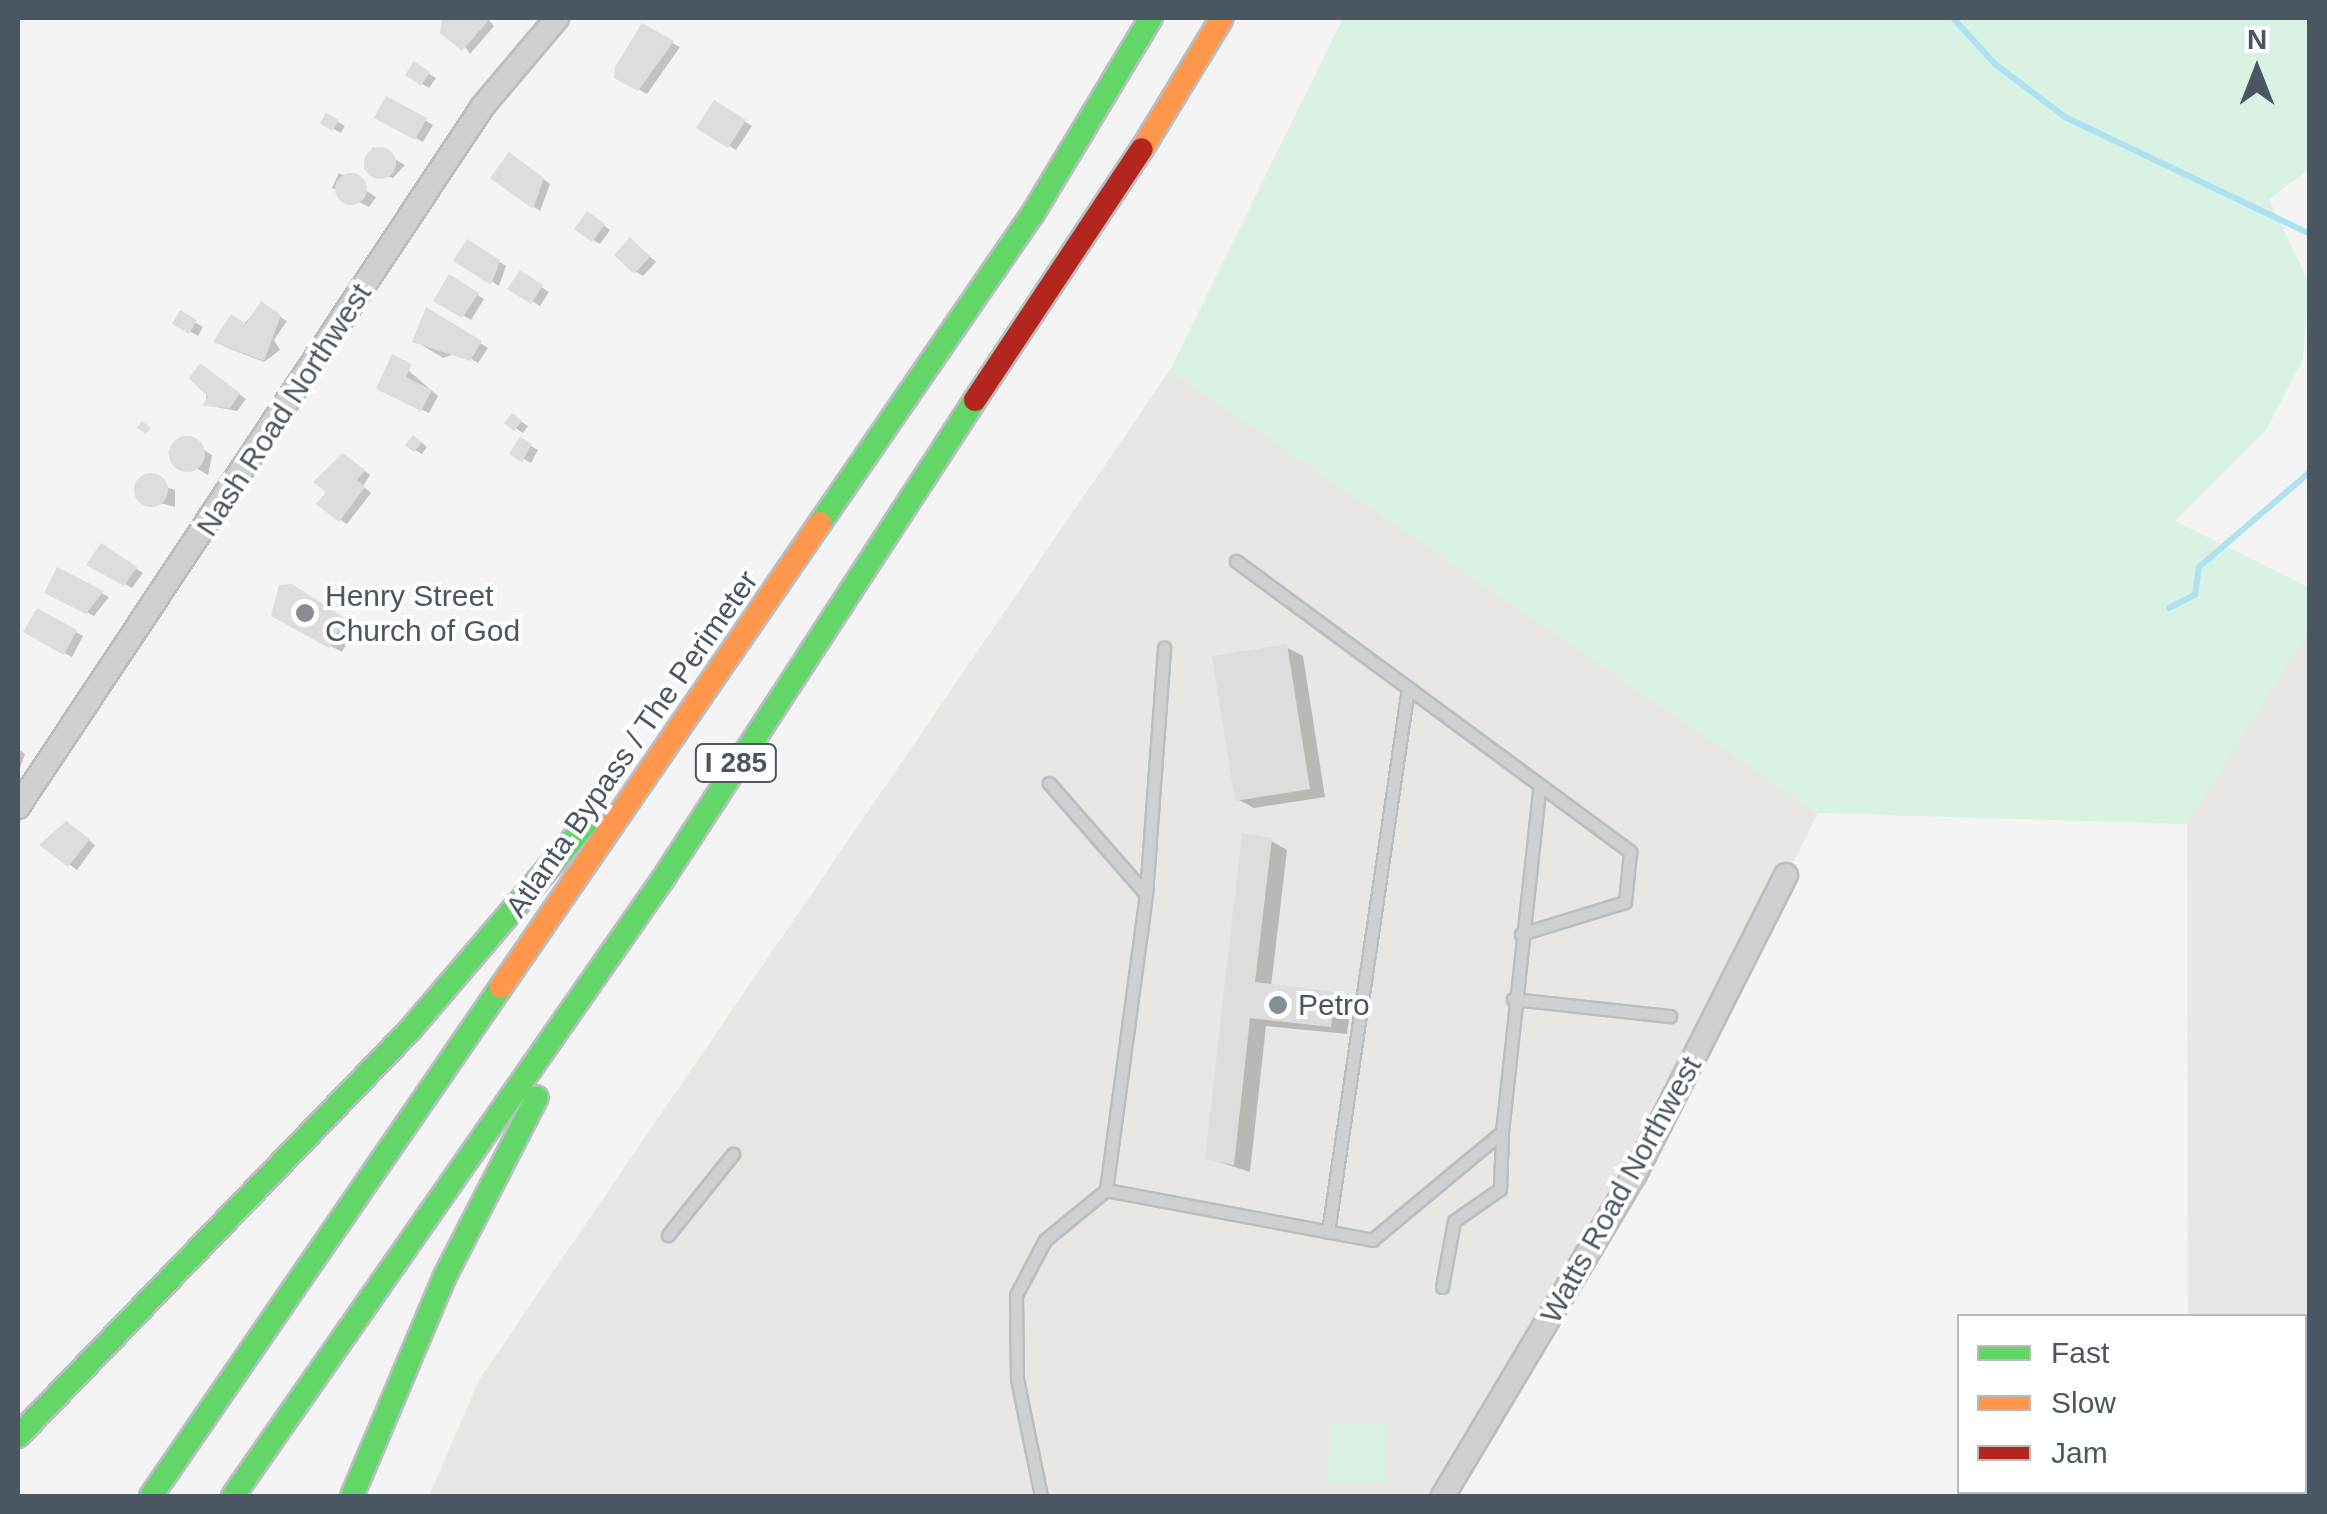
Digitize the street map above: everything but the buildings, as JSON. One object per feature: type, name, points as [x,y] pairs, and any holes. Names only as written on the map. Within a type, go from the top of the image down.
[{"type":"highway","name":"Atlanta Bypass / The Perimeter","points":[[151,1496],[1032,215],[1151,18]]},
{"type":"highway","name":"I 285","points":[[233,1496],[663,879],[862,563],[1096,225],[1222,18]]},
{"type":"highway","points":[[18,1436],[410,1030],[723,664]]},
{"type":"highway","points":[[352,1496],[470,1227],[663,879]]},
{"type":"street","name":"Nash Road Northwest","points":[[18,808],[483,106],[557,18]]},
{"type":"street","name":"Watts Road Northwest","points":[[1443,1496],[1634,1176],[1786,876]]},
{"type":"lane","points":[[1236,561],[1408,695],[1630,852],[1625,902],[1521,934]]},
{"type":"lane","points":[[1041,1496],[1017,1379],[1016,1296],[1045,1240],[1106,1190],[1146,894],[1164,648]]},
{"type":"lane","points":[[1328,1232],[1408,695]]},
{"type":"lane","points":[[1049,783],[1146,894]]},
{"type":"lane","points":[[1442,1287],[1454,1221],[1500,1188],[1513,999],[1539,791]]},
{"type":"lane","points":[[1513,999],[1670,1016]]},
{"type":"lane","points":[[1106,1190],[1372,1240],[1502,1132]]},
{"type":"lane","points":[[668,1234],[733,1154]]},
{"type":"shaded area","points":[[1170,370],[1818,813],[1624,1204],[1447,1496],[429,1496],[479,1380]]},
{"type":"shaded area","points":[[2309,629],[2309,1496],[2188,1496],[2307,1494],[2307,1314],[2188,1314],[2187,824]]},
{"type":"green space","points":[[1343,18],[2309,18],[2309,169],[2269,199],[2309,283],[2303,359],[2266,430],[2175,521],[2309,587],[2309,629],[2187,824],[1818,813],[1170,370]]},
{"type":"green space","points":[[1329,1423],[1385,1423],[1385,1481],[1328,1481]]},
{"type":"waterway","points":[[1953,18],[1995,64],[2065,117],[2310,234]]},
{"type":"waterway","points":[[2169,608],[2195,595],[2199,567],[2310,472]]},
{"type":"traffic: fast","points":[[820,523],[1032,215],[1151,18]]},
{"type":"traffic: fast","points":[[233,1496],[663,879],[975,400]]},
{"type":"traffic: fast","points":[[18,1436],[410,1030],[587,823]]},
{"type":"traffic: fast","points":[[151,1496],[501,987]]},
{"type":"traffic: fast","points":[[352,1496],[444,1278],[537,1097]]},
{"type":"traffic: slow","points":[[1142,149],[1222,18]]},
{"type":"traffic: slow","points":[[501,987],[820,523]]},
{"type":"traffic: jam","points":[[975,400],[1142,149]]},
{"type":"place","name":"Henry Street Church of God","points":[[305,613]]},
{"type":"place","name":"Petro","points":[[1278,1005]]}]
